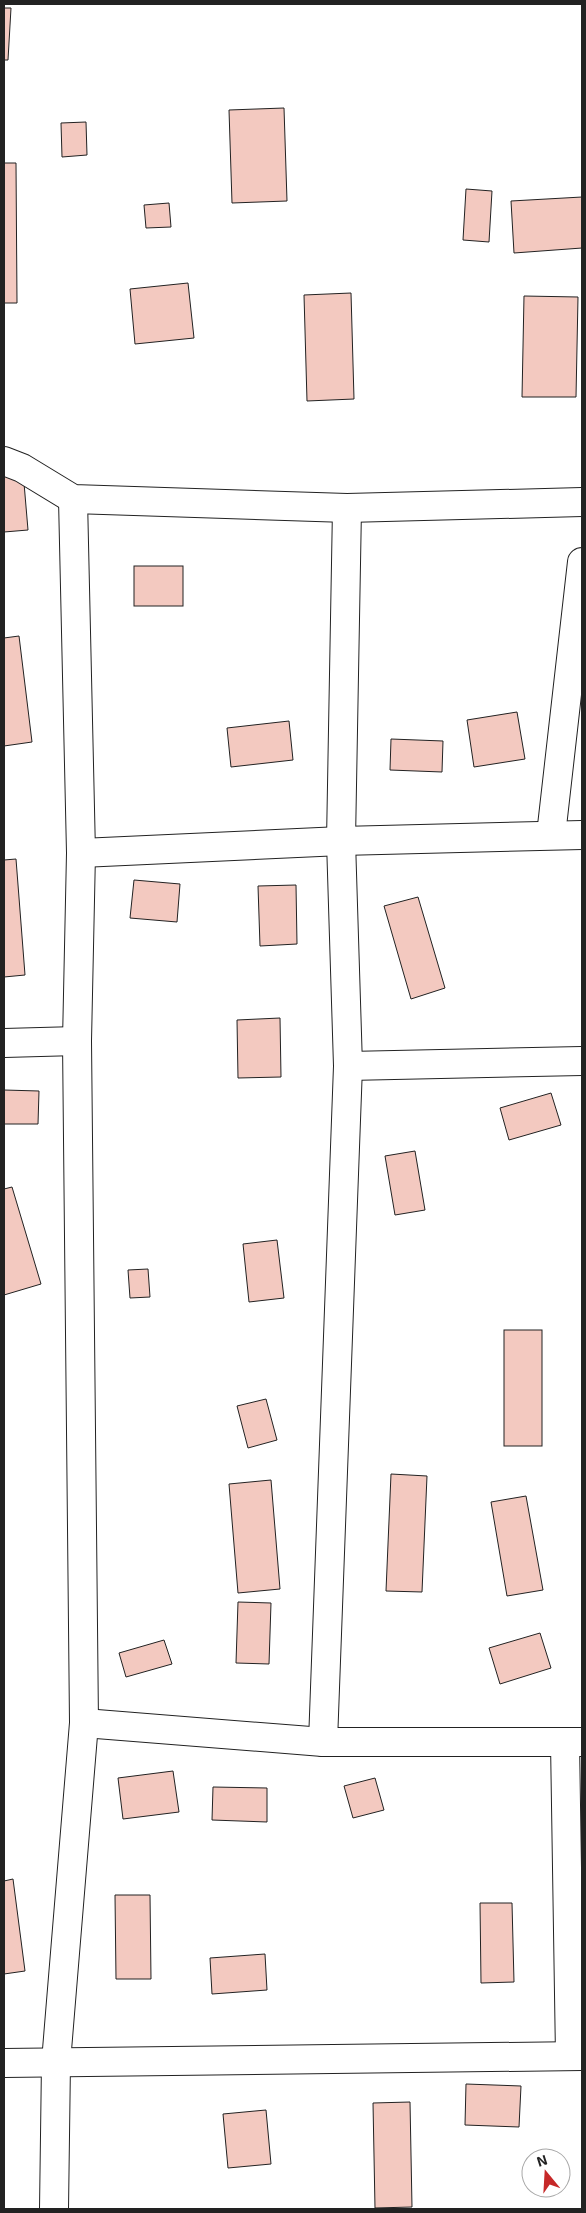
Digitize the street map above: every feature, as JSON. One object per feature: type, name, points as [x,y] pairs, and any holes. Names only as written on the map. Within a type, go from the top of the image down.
[{"type":"street","points":[[4,460],[22,468],[72,499],[347,508],[582,502]]},
{"type":"street","points":[[54,2209],[56,2062],[84,1723],[77,1041],[81,854],[72,499]]},
{"type":"street","points":[[323,1742],[348,1066],[341,840],[347,508]]},
{"type":"street","points":[[552,835],[582,562]]},
{"type":"street","points":[[81,854],[341,840],[582,834]]},
{"type":"street","points":[[4,1044],[77,1041]]},
{"type":"street","points":[[348,1066],[582,1061]]},
{"type":"street","points":[[4,2063],[576,2056],[574,1742],[323,1742],[84,1723]]},
{"type":"building","points":[[4,8],[11,8],[8,60],[4,60]]},
{"type":"building","points":[[284,108],[287,201],[232,203],[229,110]]},
{"type":"building","points":[[86,122],[87,155],[62,157],[61,123]]},
{"type":"building","points":[[4,163],[16,163],[17,303],[4,303]]},
{"type":"building","points":[[466,189],[492,191],[489,242],[463,240]]},
{"type":"building","points":[[582,197],[582,248],[514,253],[511,201]]},
{"type":"building","points":[[169,203],[171,227],[146,228],[144,205]]},
{"type":"building","points":[[188,283],[194,338],[135,344],[130,289]]},
{"type":"building","points":[[351,293],[354,399],[307,401],[304,295]]},
{"type":"building","points":[[524,296],[578,297],[576,397],[522,397]]},
{"type":"building","points":[[23,471],[28,530],[4,532],[4,472]]},
{"type":"building","points":[[134,566],[183,566],[183,606],[134,606]]},
{"type":"building","points":[[19,636],[32,742],[4,746],[4,638]]},
{"type":"building","points":[[517,712],[525,759],[474,767],[467,720]]},
{"type":"building","points":[[289,721],[293,760],[231,767],[227,728]]},
{"type":"building","points":[[391,739],[443,741],[442,772],[390,770]]},
{"type":"building","points":[[16,859],[25,975],[4,977],[4,860]]},
{"type":"building","points":[[134,880],[180,884],[177,922],[130,918]]},
{"type":"building","points":[[296,885],[297,944],[260,946],[258,886]]},
{"type":"building","points":[[418,897],[445,988],[411,999],[384,906]]},
{"type":"building","points":[[280,1018],[281,1077],[238,1078],[237,1020]]},
{"type":"building","points":[[4,1090],[39,1091],[38,1124],[4,1124]]},
{"type":"building","points":[[551,1093],[561,1125],[509,1140],[500,1108]]},
{"type":"building","points":[[415,1151],[425,1210],[395,1215],[385,1156]]},
{"type":"building","points":[[12,1187],[41,1284],[4,1295],[4,1189]]},
{"type":"building","points":[[277,1240],[284,1298],[249,1302],[243,1244]]},
{"type":"building","points":[[148,1269],[150,1297],[130,1298],[128,1270]]},
{"type":"building","points":[[504,1330],[542,1330],[542,1446],[504,1446]]},
{"type":"building","points":[[266,1399],[277,1440],[248,1448],[237,1406]]},
{"type":"building","points":[[391,1474],[427,1476],[422,1592],[386,1591]]},
{"type":"building","points":[[271,1480],[280,1589],[238,1593],[229,1484]]},
{"type":"building","points":[[526,1496],[543,1590],[507,1596],[491,1502]]},
{"type":"building","points":[[238,1602],[271,1603],[269,1664],[236,1663]]},
{"type":"building","points":[[540,1633],[551,1668],[500,1684],[489,1648]]},
{"type":"building","points":[[164,1640],[172,1664],[126,1677],[119,1653]]},
{"type":"building","points":[[173,1771],[179,1812],[123,1819],[118,1778]]},
{"type":"building","points":[[375,1778],[384,1810],[353,1818],[344,1786]]},
{"type":"building","points":[[213,1787],[267,1788],[267,1822],[212,1820]]},
{"type":"building","points":[[13,1879],[25,1971],[4,1974],[4,1881]]},
{"type":"building","points":[[115,1895],[150,1895],[151,1979],[116,1979]]},
{"type":"building","points":[[480,1903],[512,1903],[514,1982],[481,1983]]},
{"type":"building","points":[[265,1954],[267,1990],[212,1994],[210,1958]]},
{"type":"building","points":[[466,2084],[521,2086],[519,2127],[465,2125]]},
{"type":"building","points":[[410,2102],[412,2207],[375,2208],[373,2103]]},
{"type":"building","points":[[266,2110],[271,2164],[228,2168],[223,2114]]}]
